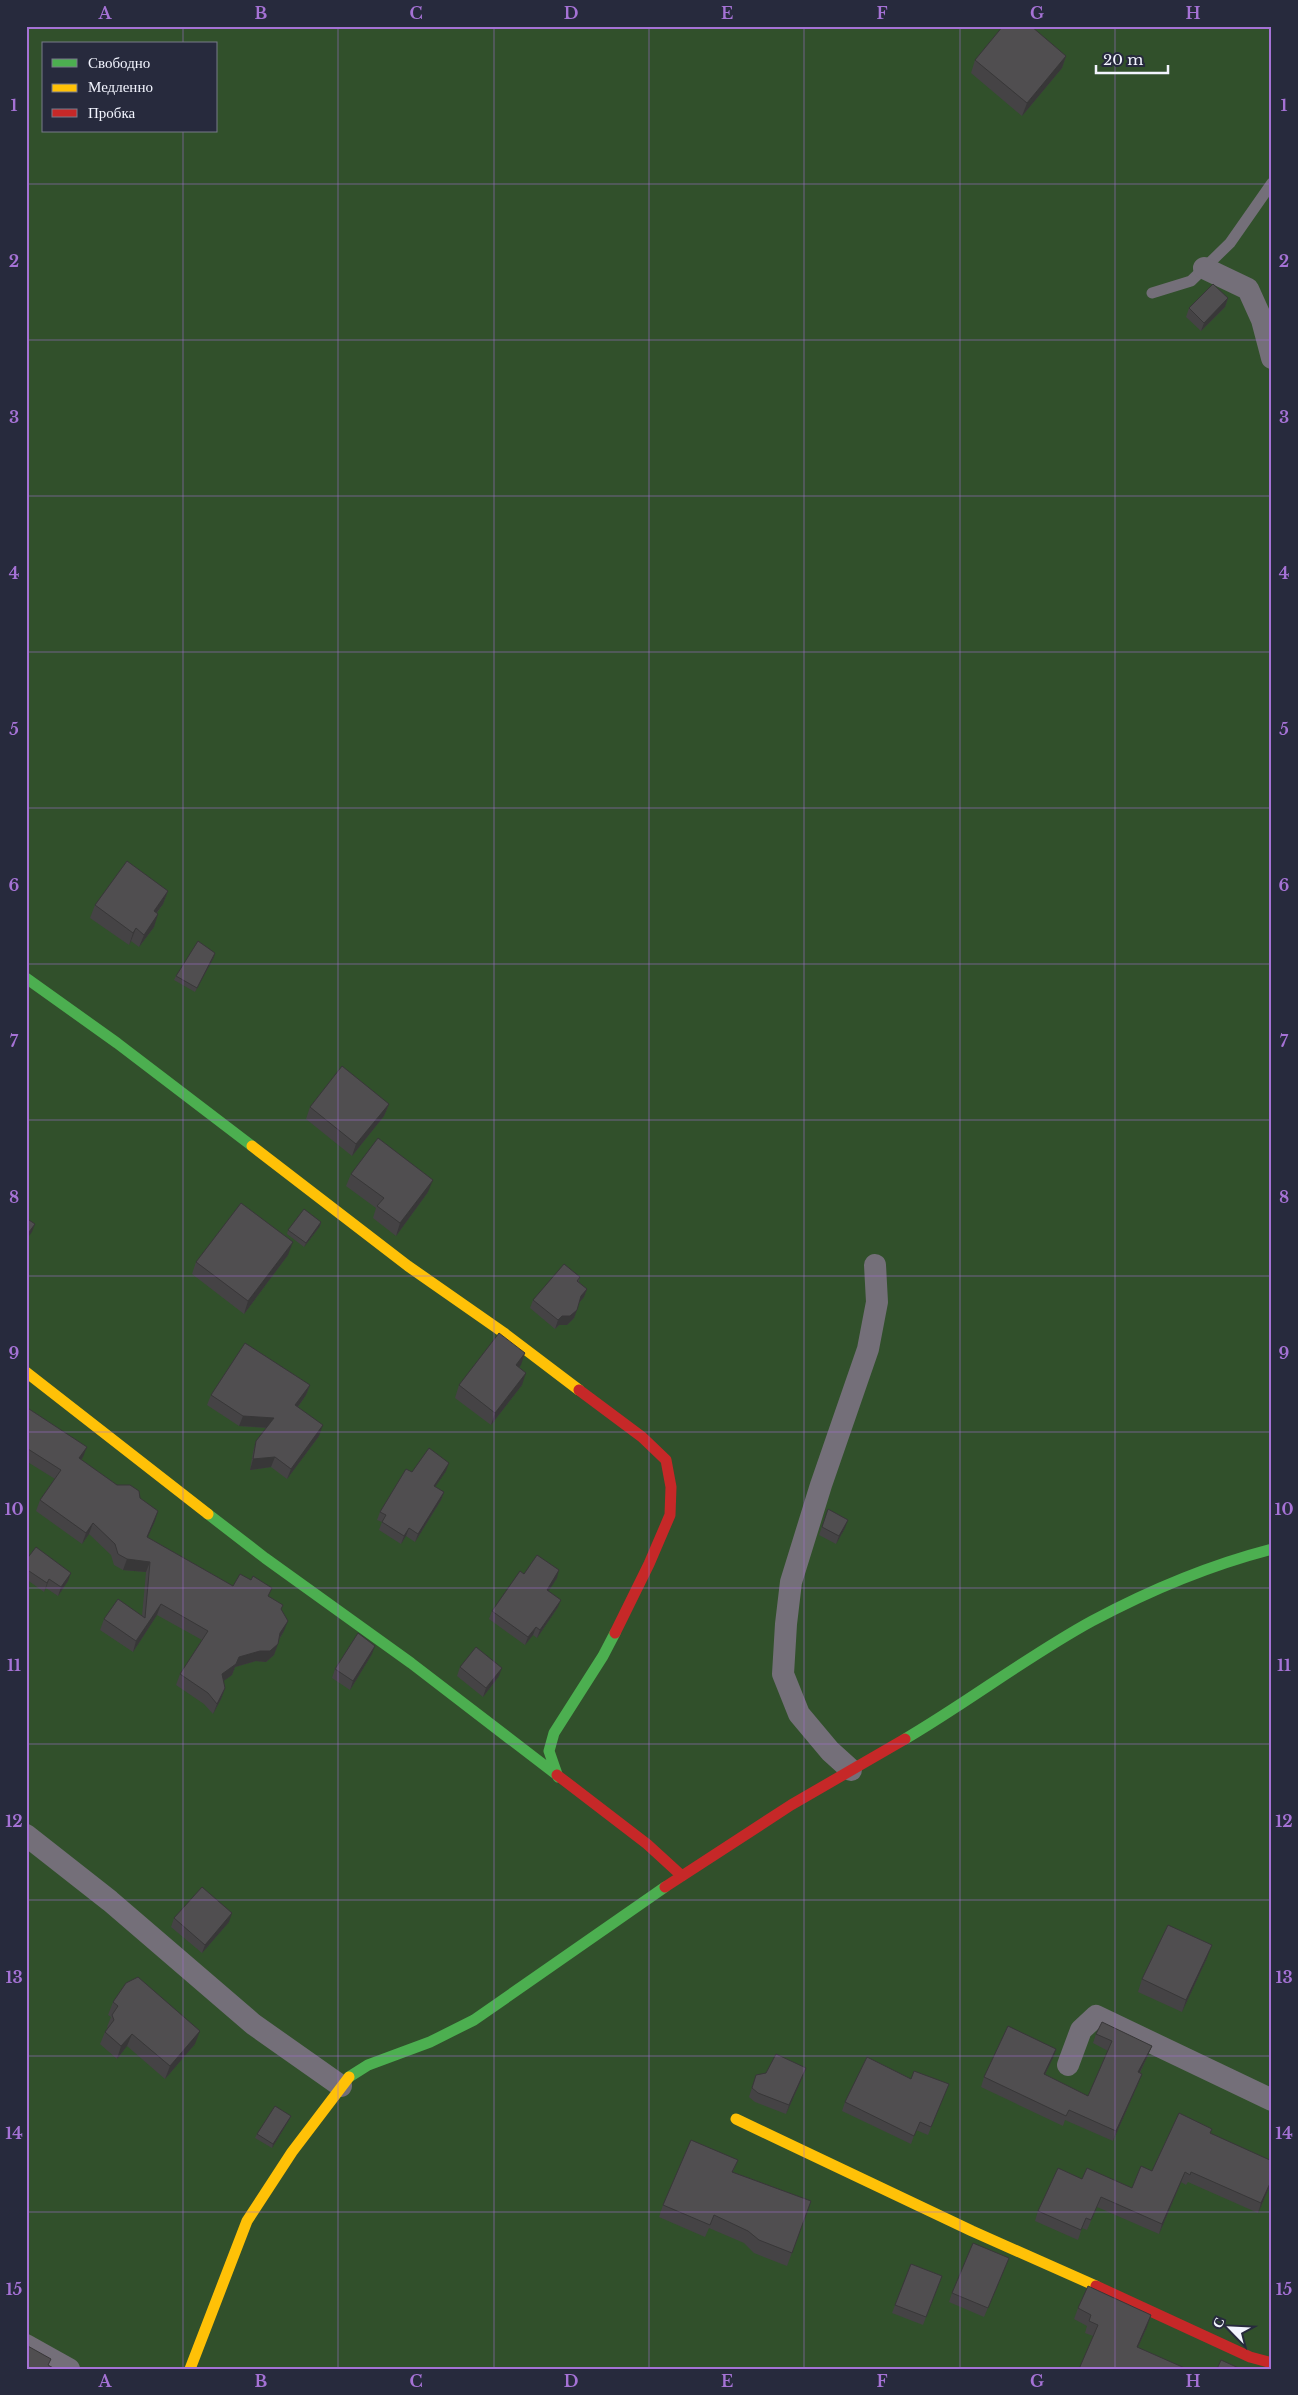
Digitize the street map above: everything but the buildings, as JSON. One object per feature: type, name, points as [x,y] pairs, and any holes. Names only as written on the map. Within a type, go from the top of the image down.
[{"type":"street","points":[[1204,268],[1248,289],[1262,320],[1272,358]]},
{"type":"street","points":[[26,978],[117,1043],[408,1266],[504,1333],[642,1437],[666,1460],[671,1487],[670,1516],[649,1564],[603,1656],[554,1733],[550,1751],[558,1776]]},
{"type":"street","points":[[851,1770],[830,1751],[799,1714],[783,1674],[791,1582],[821,1485],[868,1349],[877,1302],[875,1265]]},
{"type":"street","points":[[26,1372],[265,1558],[411,1663],[647,1844],[682,1876]]},
{"type":"street","points":[[190,2369],[247,2221],[292,2152],[346,2079],[368,2065],[430,2042],[474,2020],[682,1876],[791,1805],[908,1737],[1091,1622],[1156,1590],[1248,1555],[1272,1549]]},
{"type":"street","points":[[26,1835],[110,1901],[253,2024],[341,2086]]},
{"type":"street","points":[[1068,2065],[1081,2030],[1096,2016],[1272,2100]]},
{"type":"street","points":[[736,2119],[972,2231],[1108,2291],[1250,2358],[1272,2363]]},
{"type":"street","points":[[26,2345],[69,2369]]},
{"type":"lane","points":[[1152,293],[1191,281],[1230,243],[1272,183]]},
{"type":"green space","points":[[26,26],[1272,26],[1272,2369],[26,2369]]},
{"type":"traffic: fast","points":[[26,978],[117,1043],[252,1146]]},
{"type":"traffic: fast","points":[[208,1514],[265,1558],[411,1663],[557,1775]]},
{"type":"traffic: fast","points":[[905,1739],[1045,1649],[1113,1610],[1157,1589],[1203,1571],[1272,1549]]},
{"type":"traffic: fast","points":[[558,1777],[549,1751],[554,1733],[603,1656],[615,1633]]},
{"type":"traffic: fast","points":[[349,2077],[368,2065],[430,2042],[474,2020],[665,1887]]},
{"type":"traffic: slow","points":[[252,1146],[408,1266],[504,1333],[579,1390]]},
{"type":"traffic: slow","points":[[26,1372],[208,1514]]},
{"type":"traffic: slow","points":[[190,2369],[247,2221],[292,2152],[349,2077]]},
{"type":"traffic: slow","points":[[736,2119],[972,2231],[1096,2286]]},
{"type":"traffic: jam","points":[[579,1390],[642,1437],[666,1460],[671,1487],[670,1515],[649,1564],[615,1633]]},
{"type":"traffic: jam","points":[[665,1887],[791,1805],[905,1739]]},
{"type":"traffic: jam","points":[[557,1775],[647,1844],[682,1876]]},
{"type":"traffic: jam","points":[[1096,2286],[1250,2357],[1272,2363]]}]
